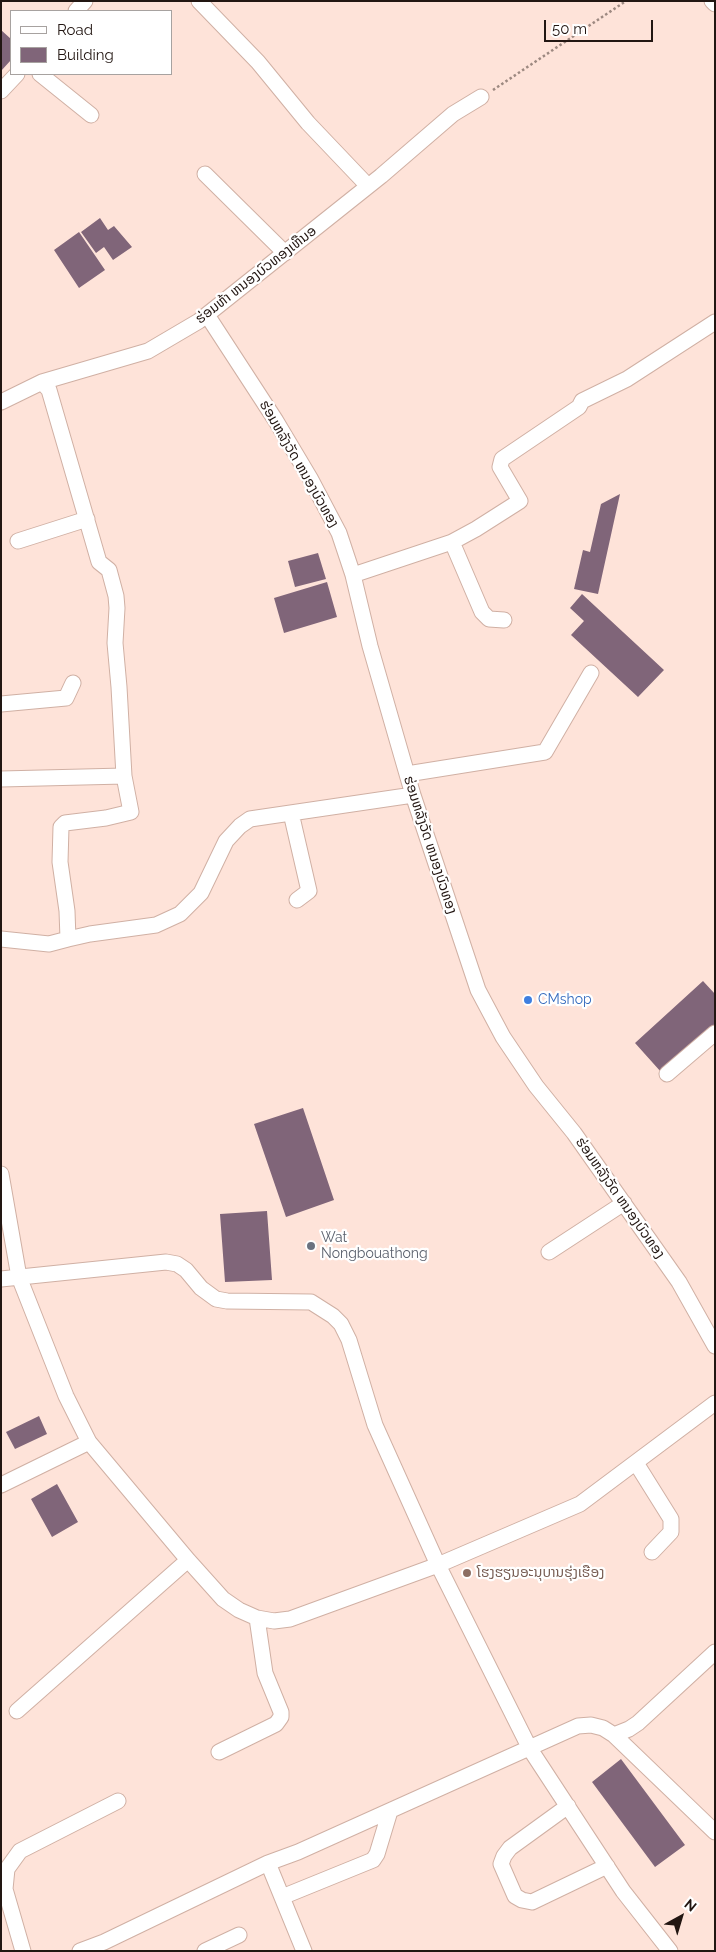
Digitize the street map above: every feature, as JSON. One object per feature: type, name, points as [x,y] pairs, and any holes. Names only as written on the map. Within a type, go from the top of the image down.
[{"type":"street","points":[[199,1],[258,62],[308,123],[368,186]]},
{"type":"street","points":[[712,1],[715,4]]},
{"type":"street","points":[[1,91],[17,75]]},
{"type":"street","points":[[41,75],[91,115]]},
{"type":"street","name":"ຮ່ອມຫ້າ ຫນອງບົວທອງເຫືນອ","points":[[1,402],[42,382],[148,351],[200,321],[368,186],[453,114],[481,97]]},
{"type":"street","points":[[205,174],[285,253]]},
{"type":"street","name":"ຮ່ອມຫລັງວັດ ຫນອງບົວທອງ","points":[[207,315],[276,421],[310,478],[339,533],[353,575],[370,646],[413,795],[478,990],[503,1037],[536,1086],[574,1133],[679,1282],[715,1346]]},
{"type":"street","points":[[353,575],[452,542],[520,501],[500,467],[502,459],[579,407],[582,401],[627,379],[715,322]]},
{"type":"street","points":[[42,382],[49,390],[100,562],[109,570],[116,596],[118,608],[115,643],[124,776],[131,812],[106,818],[64,823],[61,827],[60,862],[67,911],[68,939]]},
{"type":"street","points":[[18,541],[87,519]]},
{"type":"street","points":[[452,542],[482,612],[489,619],[504,620]]},
{"type":"street","points":[[407,774],[546,752],[591,673]]},
{"type":"street","points":[[1,704],[66,698],[73,684]]},
{"type":"street","points":[[1,779],[124,776]]},
{"type":"street","points":[[1,940],[49,944],[90,934],[156,925],[174,917],[186,908],[201,892],[220,851],[240,826],[250,819],[413,795]]},
{"type":"street","points":[[291,814],[309,891],[297,900]]},
{"type":"street","points":[[667,1074],[715,1033]]},
{"type":"street","points":[[1,1174],[19,1277],[66,1396],[89,1442],[188,1560],[223,1598],[239,1610],[257,1618],[274,1621],[290,1619],[438,1565],[580,1504],[715,1403]]},
{"type":"street","points":[[549,1252],[624,1203]]},
{"type":"street","points":[[1,1279],[166,1262],[177,1264],[186,1270],[201,1288],[216,1299],[227,1301],[298,1300],[311,1302],[323,1308],[341,1324],[349,1340],[375,1425],[438,1565],[530,1748],[623,1891],[670,1951]]},
{"type":"street","points":[[1,1486],[89,1442]]},
{"type":"street","points":[[636,1463],[671,1519],[671,1532],[652,1552]]},
{"type":"street","points":[[16,1711],[188,1560]]},
{"type":"street","points":[[219,1752],[276,1724],[281,1717],[281,1712],[265,1672],[257,1618]]},
{"type":"street","points":[[614,1735],[638,1723],[715,1652]]},
{"type":"street","points":[[80,1951],[106,1946],[268,1863],[298,1852],[578,1726],[591,1725],[603,1728],[614,1735],[715,1832]]},
{"type":"street","points":[[23,1951],[5,1889],[7,1869],[20,1851],[118,1801]]},
{"type":"street","points":[[568,1806],[510,1848],[504,1856],[501,1864],[514,1896],[532,1902],[607,1866]]},
{"type":"street","points":[[282,1897],[372,1860],[377,1854],[390,1811]]},
{"type":"street","points":[[268,1863],[304,1951]]},
{"type":"street","points":[[205,1951],[239,1935]]},
{"type":"path","points":[[481,97],[626,1]]},
{"type":"building","points":[[1,30],[10,38],[10,61],[1,71]]},
{"type":"building","points":[[100,218],[108,230],[114,226],[132,247],[113,260],[104,247],[96,253],[81,232]]},
{"type":"building","points":[[79,232],[105,270],[79,288],[54,250]]},
{"type":"building","points":[[620,494],[598,594],[574,589],[583,550],[590,552],[601,504]]},
{"type":"building","points":[[318,553],[326,579],[295,587],[288,561]]},
{"type":"building","points":[[327,582],[337,617],[284,633],[274,598]]},
{"type":"building","points":[[582,594],[664,670],[638,697],[571,635],[584,621],[570,608]]},
{"type":"building","points":[[703,981],[715,994],[715,1024],[661,1072],[635,1043]]},
{"type":"building","points":[[303,1108],[334,1200],[286,1217],[254,1124]]},
{"type":"building","points":[[267,1211],[272,1280],[225,1282],[220,1214]]},
{"type":"building","points":[[39,1416],[47,1434],[15,1449],[6,1432]]},
{"type":"building","points":[[57,1484],[78,1522],[52,1537],[31,1499]]},
{"type":"building","points":[[621,1759],[685,1845],[655,1867],[592,1782]]},
{"type":"place","name":"CMshop","points":[[528,1000]]},
{"type":"place","name":"Wat Nongbouathong","points":[[311,1246]]},
{"type":"place","name":"ໂຮງຮຽນອະນຸບານຮຸ່ງເຮືອງ","points":[[467,1573]]}]
